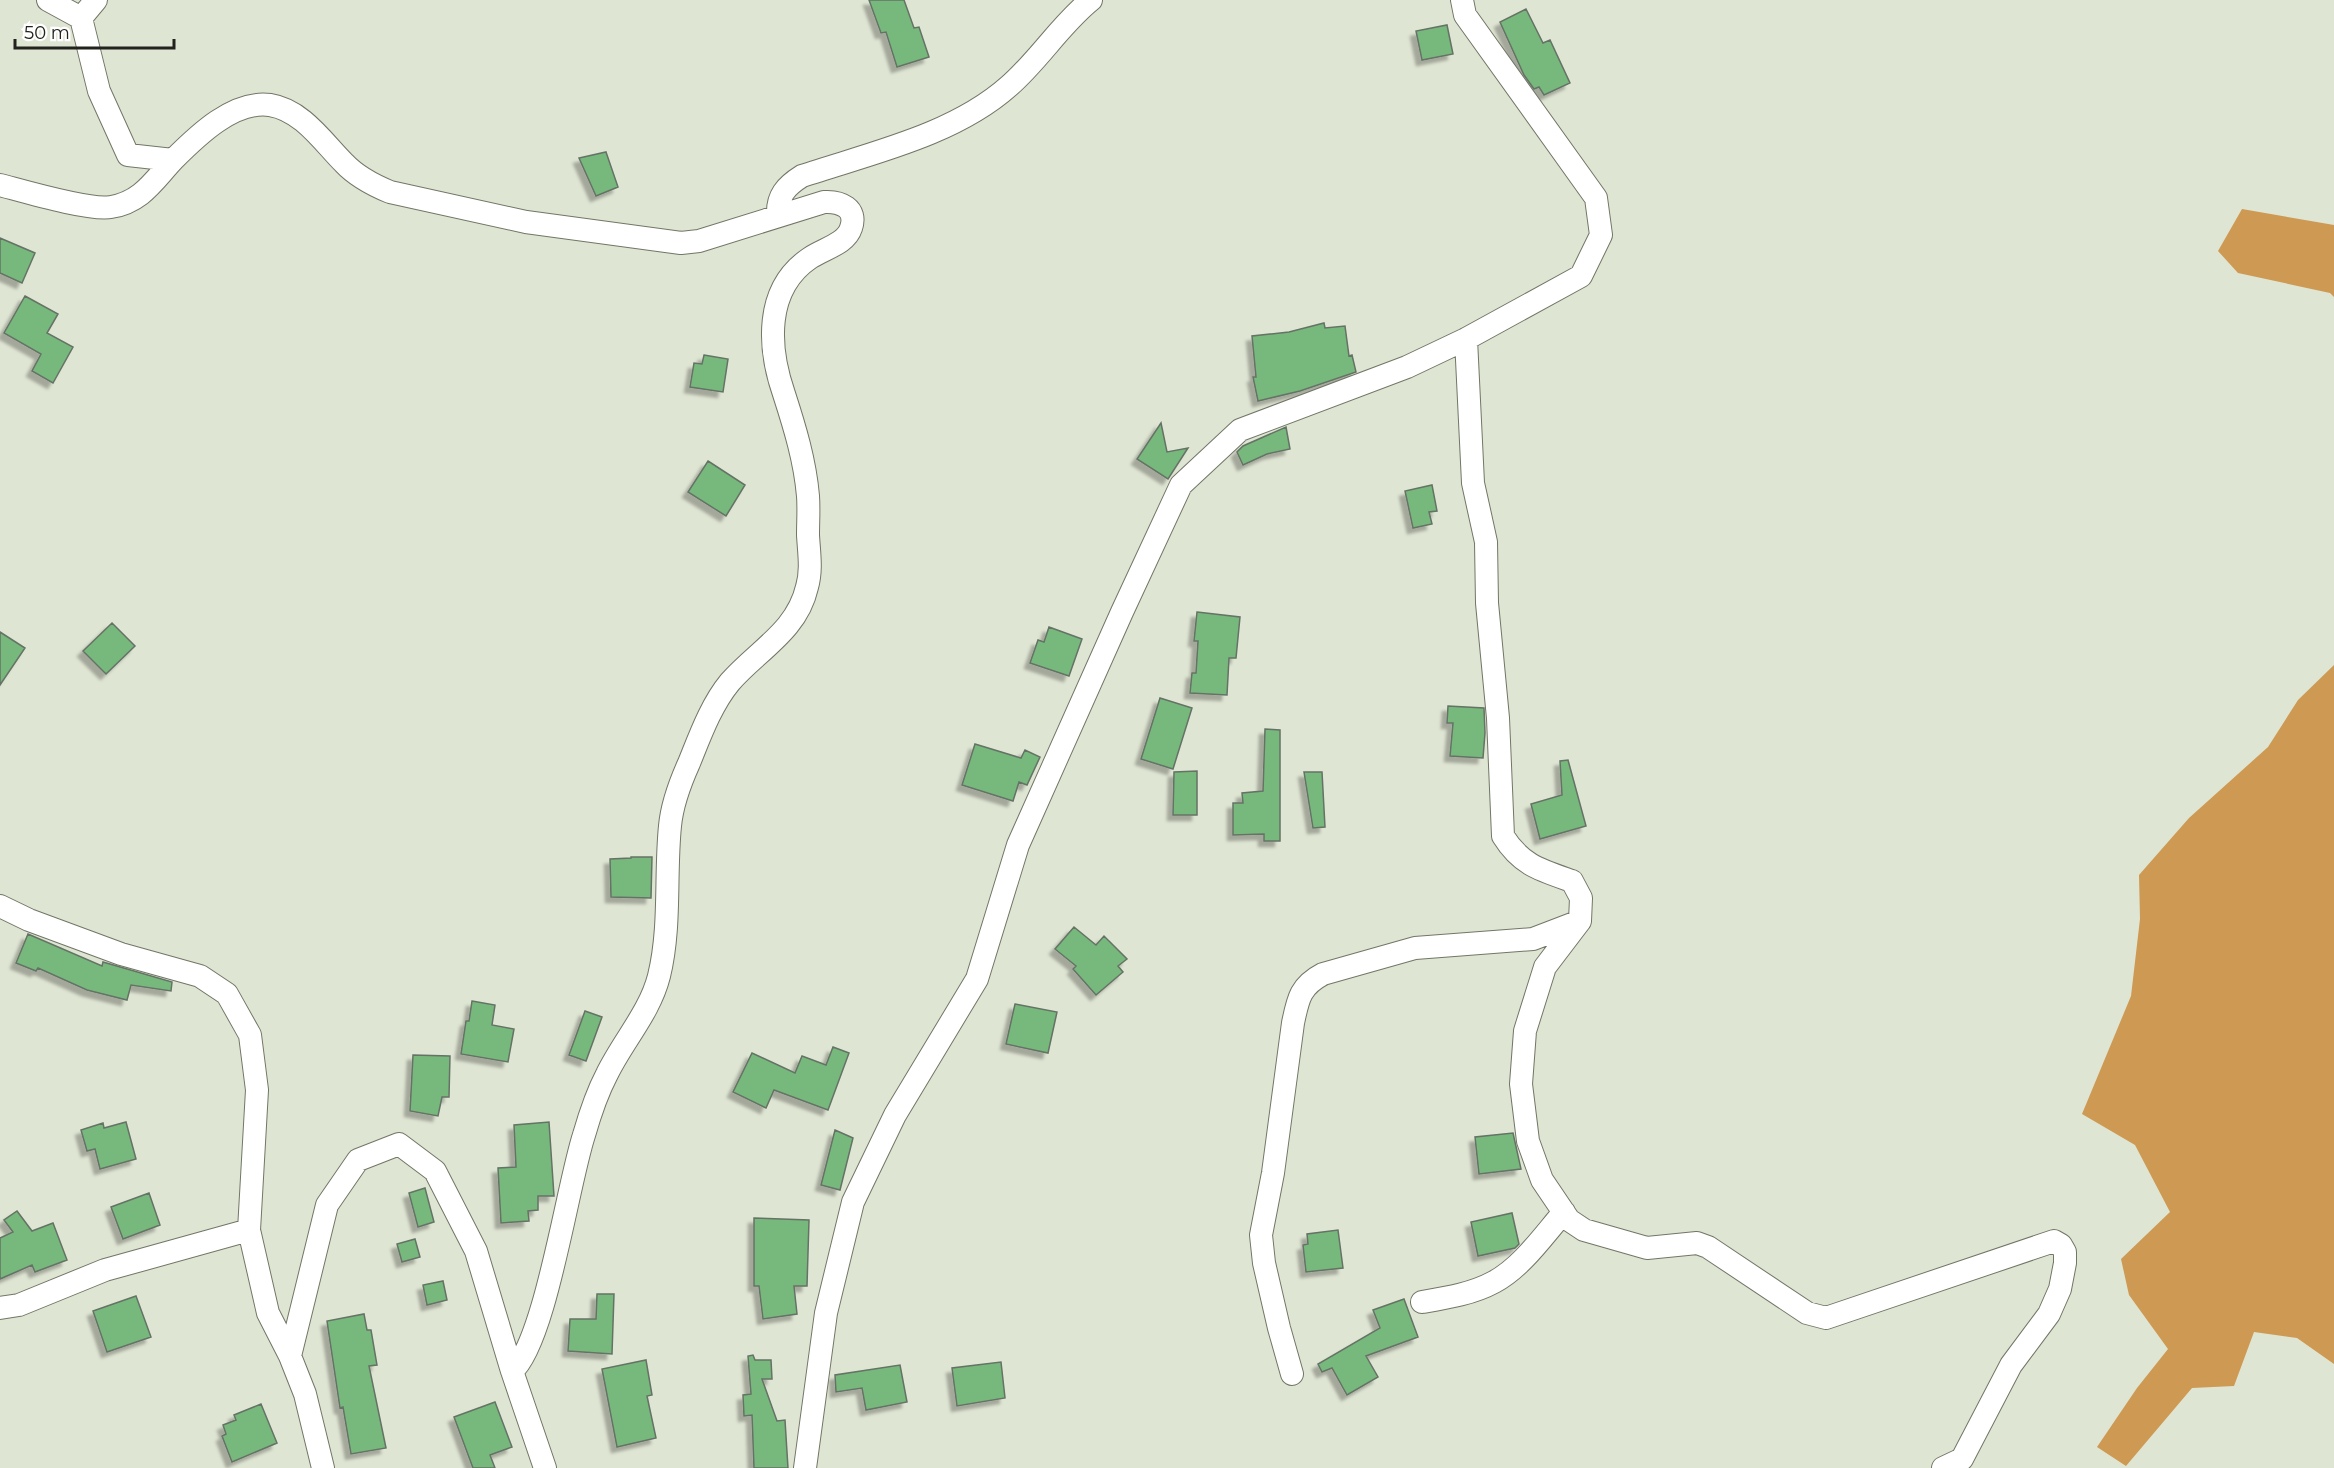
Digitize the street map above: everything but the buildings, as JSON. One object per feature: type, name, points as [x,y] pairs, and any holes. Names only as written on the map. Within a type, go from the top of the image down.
[{"type":"street","points":[[48,0],[81,18],[99,91],[128,155],[173,160]]},
{"type":"street","points":[[81,18],[96,0]]},
{"type":"street","points":[[778,215],[777,204],[780,196],[802,176],[945,128],[989,102],[1029,66],[1060,29],[1091,0]]},
{"type":"street","points":[[805,1468],[826,1313],[854,1202],[895,1115],[977,979],[1018,845],[1181,485],[1240,430],[1407,368],[1466,339],[1581,276],[1601,235],[1596,198],[1465,15],[1462,0]]},
{"type":"street","points":[[0,185],[95,207],[109,208],[135,200],[149,189],[173,160],[212,125],[250,106],[270,105],[284,109],[299,118],[358,176],[390,192],[526,222],[681,243],[699,241],[824,202],[837,201],[846,206],[851,213],[850,231],[842,239],[810,257],[786,281],[778,298],[774,319],[772,342],[775,364],[805,470],[810,571],[807,589],[802,605],[793,621],[733,679],[713,707],[679,787],[670,823],[664,954],[658,981],[648,1005],[607,1073],[593,1105],[545,1294],[526,1353],[512,1371]]},
{"type":"street","points":[[1466,339],[1473,483],[1486,542],[1487,603],[1498,718],[1503,836],[1513,852],[1537,869],[1572,881],[1581,898],[1580,921],[1545,967],[1525,1031],[1521,1084],[1528,1141],[1542,1180],[1569,1220],[1584,1230],[1647,1248],[1697,1242],[1708,1246],[1807,1313],[1826,1318],[2054,1241],[2061,1245],[2065,1252],[2063,1276],[2049,1314],[2011,1365],[1962,1459],[1943,1468]]},
{"type":"street","points":[[0,906],[29,920],[121,954],[200,976],[227,994],[250,1035],[257,1090],[249,1230],[267,1313],[290,1356],[305,1394],[323,1468]]},
{"type":"street","points":[[1292,1374],[1264,1263],[1261,1235],[1274,1173],[1293,1023],[1297,1000],[1303,990],[1310,981],[1323,974],[1414,948],[1533,939],[1580,921]]},
{"type":"street","points":[[290,1356],[327,1205],[358,1160],[399,1144],[435,1171],[476,1251],[512,1371],[545,1468]]},
{"type":"street","points":[[1422,1302],[1470,1292],[1494,1282],[1511,1271],[1564,1212]]},
{"type":"street","points":[[0,1308],[19,1305],[105,1270],[249,1230]]},
{"type":"shaded area","points":[[2242,209],[2334,225],[2334,297],[2330,293],[2238,273],[2218,251]]},
{"type":"shaded area","points":[[2334,665],[2334,1364],[2297,1338],[2254,1332],[2234,1386],[2192,1388],[2126,1466],[2097,1447],[2137,1388],[2168,1349],[2129,1295],[2121,1259],[2170,1212],[2135,1145],[2082,1114],[2131,996],[2140,919],[2139,875],[2189,818],[2268,747],[2298,700]]}]
